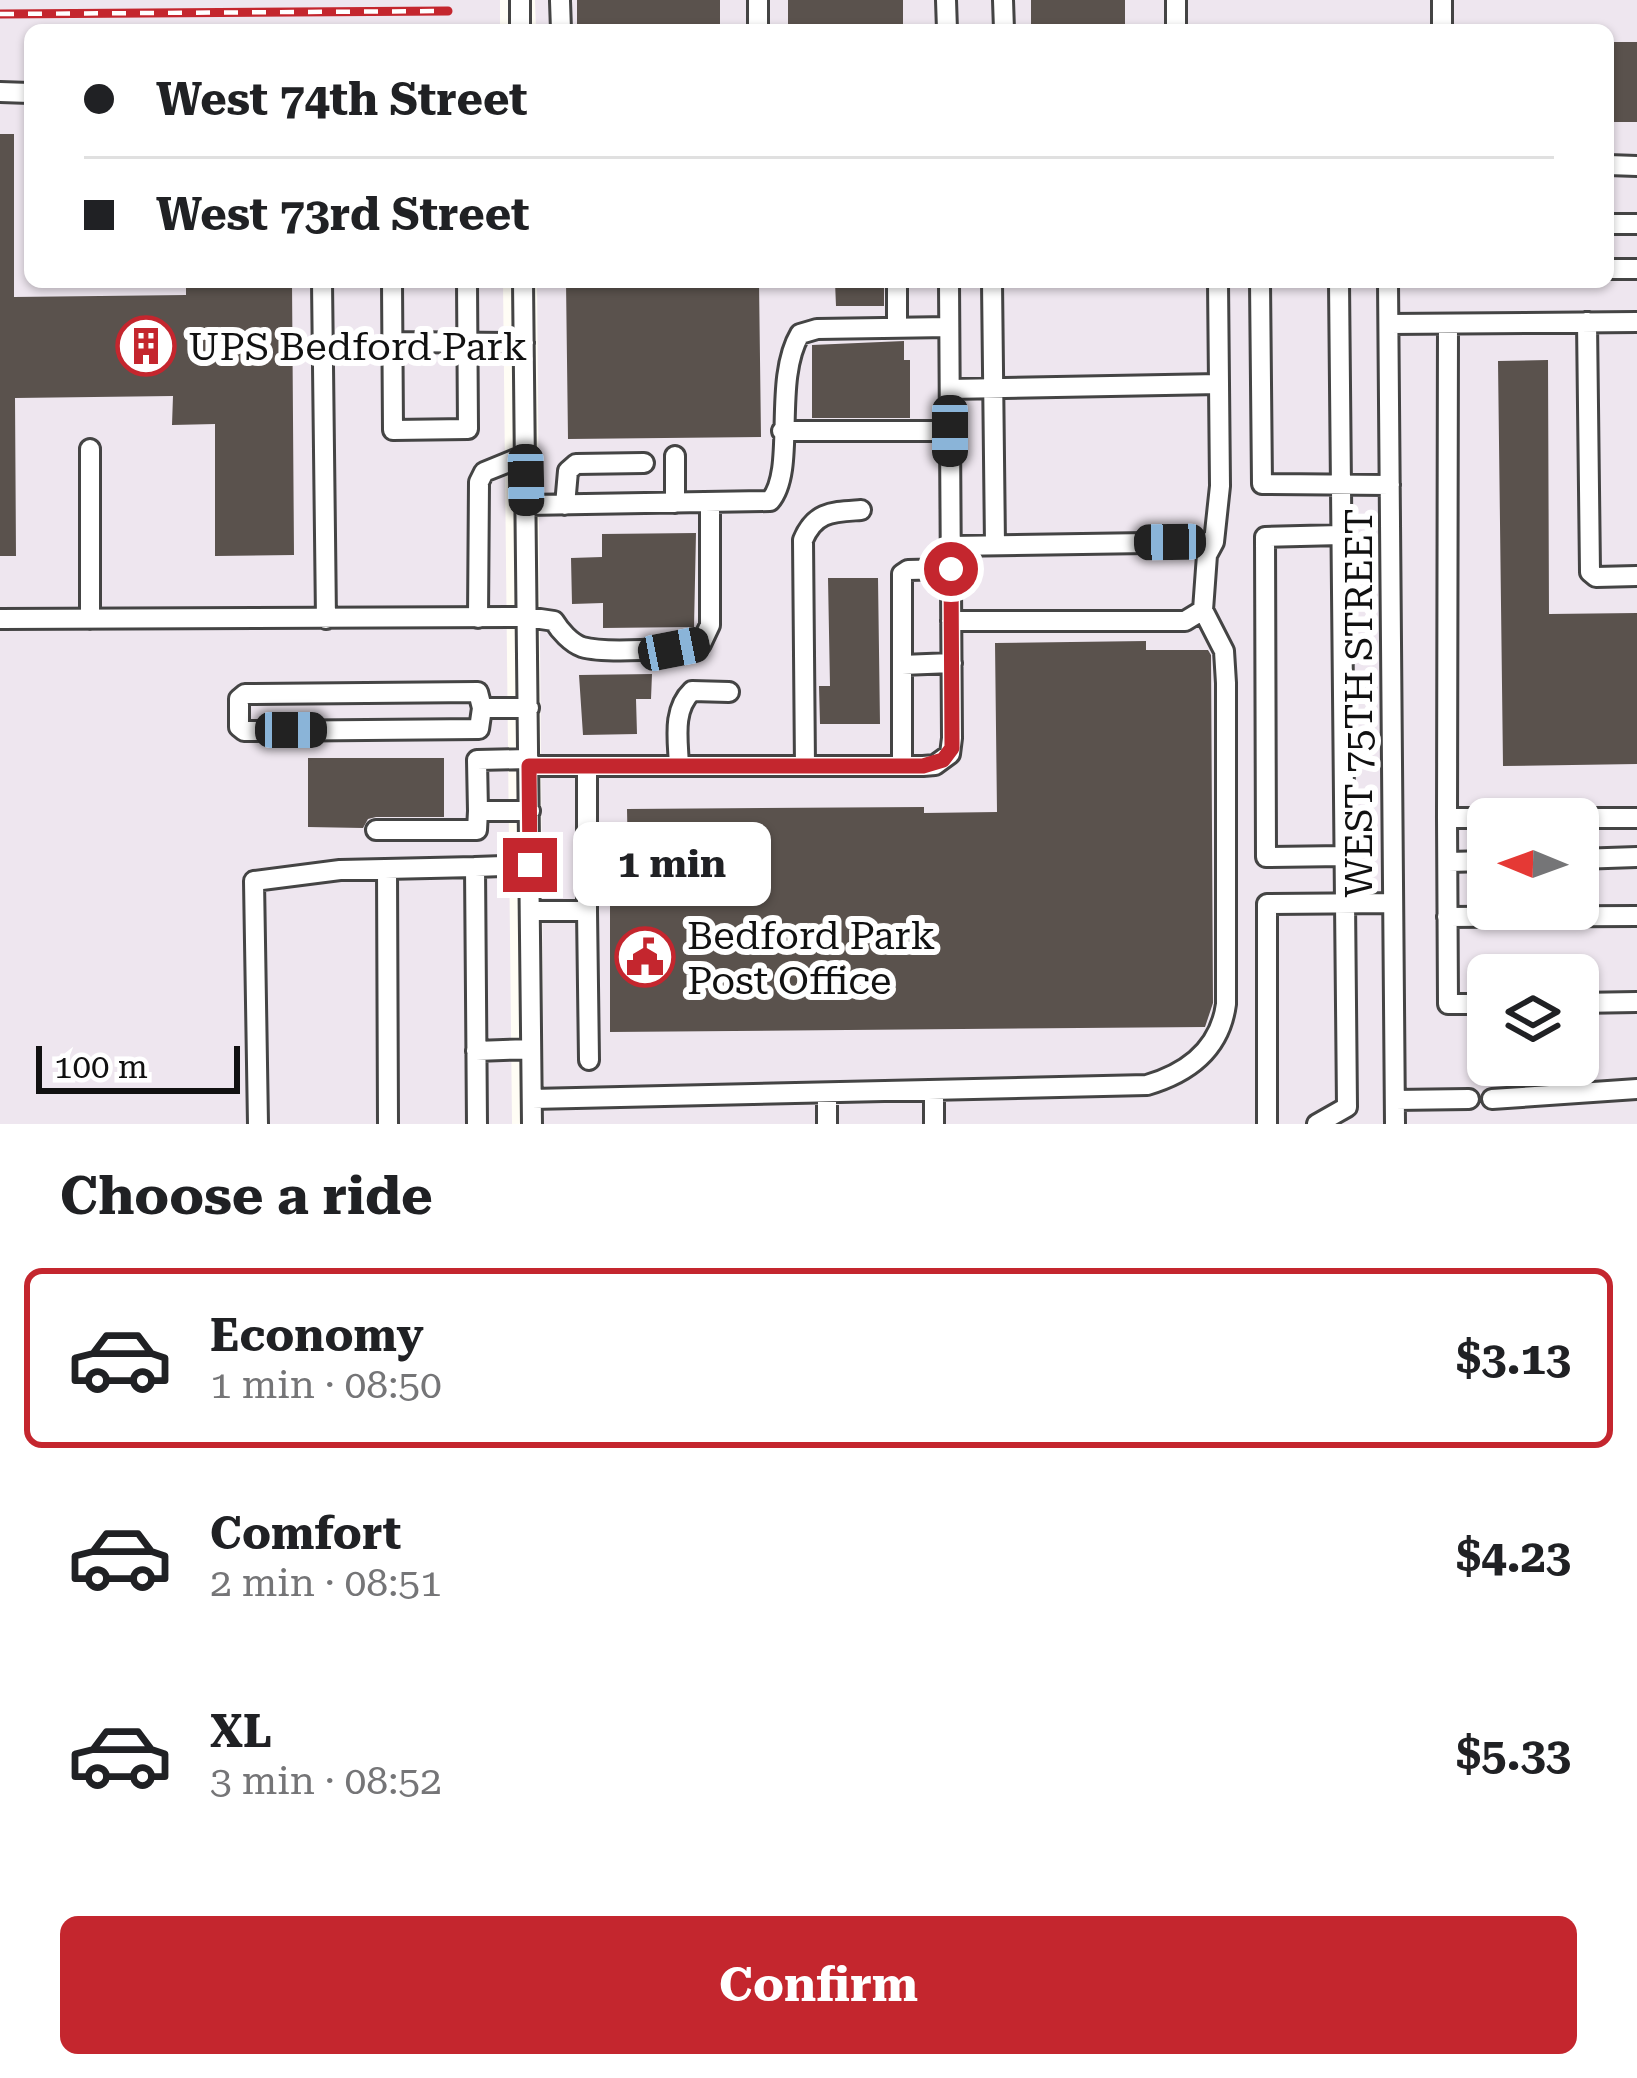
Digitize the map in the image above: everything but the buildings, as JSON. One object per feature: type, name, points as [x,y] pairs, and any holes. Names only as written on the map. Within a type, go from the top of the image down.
[{"type":"street","points":[[322,288],[326,620]]},
{"type":"street","points":[[392,288],[393,430],[468,429],[467,288]]},
{"type":"street","points":[[524,288],[532,1124]]},
{"type":"street","points":[[897,288],[897,327]]},
{"type":"street","points":[[376,830],[477,830],[477,760],[587,766],[902,766],[935,765],[950,754],[949,288]]},
{"type":"street","points":[[992,288],[995,545]]},
{"type":"street","points":[[532,1100],[1147,1085],[1179,1076],[1222,1029],[1226,1004],[1226,683],[1224,652],[1203,610],[1220,485],[1219,288]]},
{"type":"street","points":[[1260,288],[1262,484],[1390,485]]},
{"type":"street","points":[[1317,1124],[1347,1107],[1339,288]]},
{"type":"street","name":"WEST 75TH STREET","points":[[1389,288],[1394,324],[1390,485],[1395,1124]]},
{"type":"street","points":[[1587,322],[1590,572],[1596,577],[1637,576]]},
{"type":"street","points":[[1394,324],[1637,322]]},
{"type":"street","points":[[1448,324],[1448,1004],[1467,1004]]},
{"type":"street","points":[[526,505],[770,501],[779,482],[788,355],[800,334],[817,329],[949,327]]},
{"type":"street","points":[[393,342],[524,343]]},
{"type":"street","points":[[950,389],[1219,384]]},
{"type":"street","points":[[782,431],[950,431]]},
{"type":"street","points":[[90,449],[90,619]]},
{"type":"street","points":[[478,618],[479,482],[484,472],[526,454]]},
{"type":"street","points":[[675,456],[675,503]]},
{"type":"street","points":[[565,505],[568,471],[576,464],[644,463]]},
{"type":"street","points":[[0,619],[527,617],[554,621],[582,647],[674,649],[701,644],[710,625],[710,502]]},
{"type":"street","points":[[805,766],[803,540],[815,518],[824,513],[862,510]]},
{"type":"street","points":[[1341,535],[1265,537],[1266,857],[1344,856]]},
{"type":"street","points":[[951,546],[1214,542]]},
{"type":"street","points":[[902,766],[902,574],[951,569]]},
{"type":"street","points":[[951,621],[1185,621],[1203,610]]},
{"type":"street","points":[[902,664],[952,663]]},
{"type":"street","points":[[679,766],[682,701],[692,691],[729,692]]},
{"type":"street","points":[[478,692],[482,708],[478,729],[244,731],[239,727],[238,699],[245,694],[478,692]]},
{"type":"street","points":[[482,708],[529,708]]},
{"type":"street","points":[[587,766],[589,1060]]},
{"type":"street","points":[[478,811],[530,811]]},
{"type":"street","points":[[1448,818],[1637,818]]},
{"type":"street","points":[[1599,858],[1637,857]]},
{"type":"street","points":[[1448,862],[1467,862]]},
{"type":"street","points":[[258,1124],[254,880],[387,869],[530,865]]},
{"type":"street","points":[[475,867],[477,1124]]},
{"type":"street","points":[[387,869],[388,1124]]},
{"type":"street","points":[[1267,1124],[1267,904],[1393,903]]},
{"type":"street","points":[[530,911],[587,911]]},
{"type":"street","points":[[1448,917],[1637,916]]},
{"type":"street","points":[[1599,1003],[1637,1002]]},
{"type":"street","points":[[476,1051],[531,1049]]},
{"type":"street","points":[[1492,1099],[1637,1089]]},
{"type":"street","points":[[934,1090],[934,1124]]},
{"type":"street","points":[[827,1093],[827,1124]]},
{"type":"street","points":[[1395,1100],[1469,1099]]},
{"type":"street","points":[[1417,1100],[1418,1124]]},
{"type":"shaded area","points":[[0,0],[500,0],[500,24],[24,24],[24,288],[503,288],[512,1124],[0,1124]]},
{"type":"shaded area","points":[[535,0],[1637,0],[1637,1124],[544,1124],[537,288],[1614,288],[1614,24],[536,24]]},
{"type":"railway","points":[[0,14],[448,11]]},
{"type":"place","name":"UPS Bedford Park","points":[[146,346]]},
{"type":"place","name":"Bedford Park Post Office","points":[[645,957]]},
{"type":"route","points":[[530,865],[529,766],[923,766],[943,760],[952,748],[951,569]]}]
